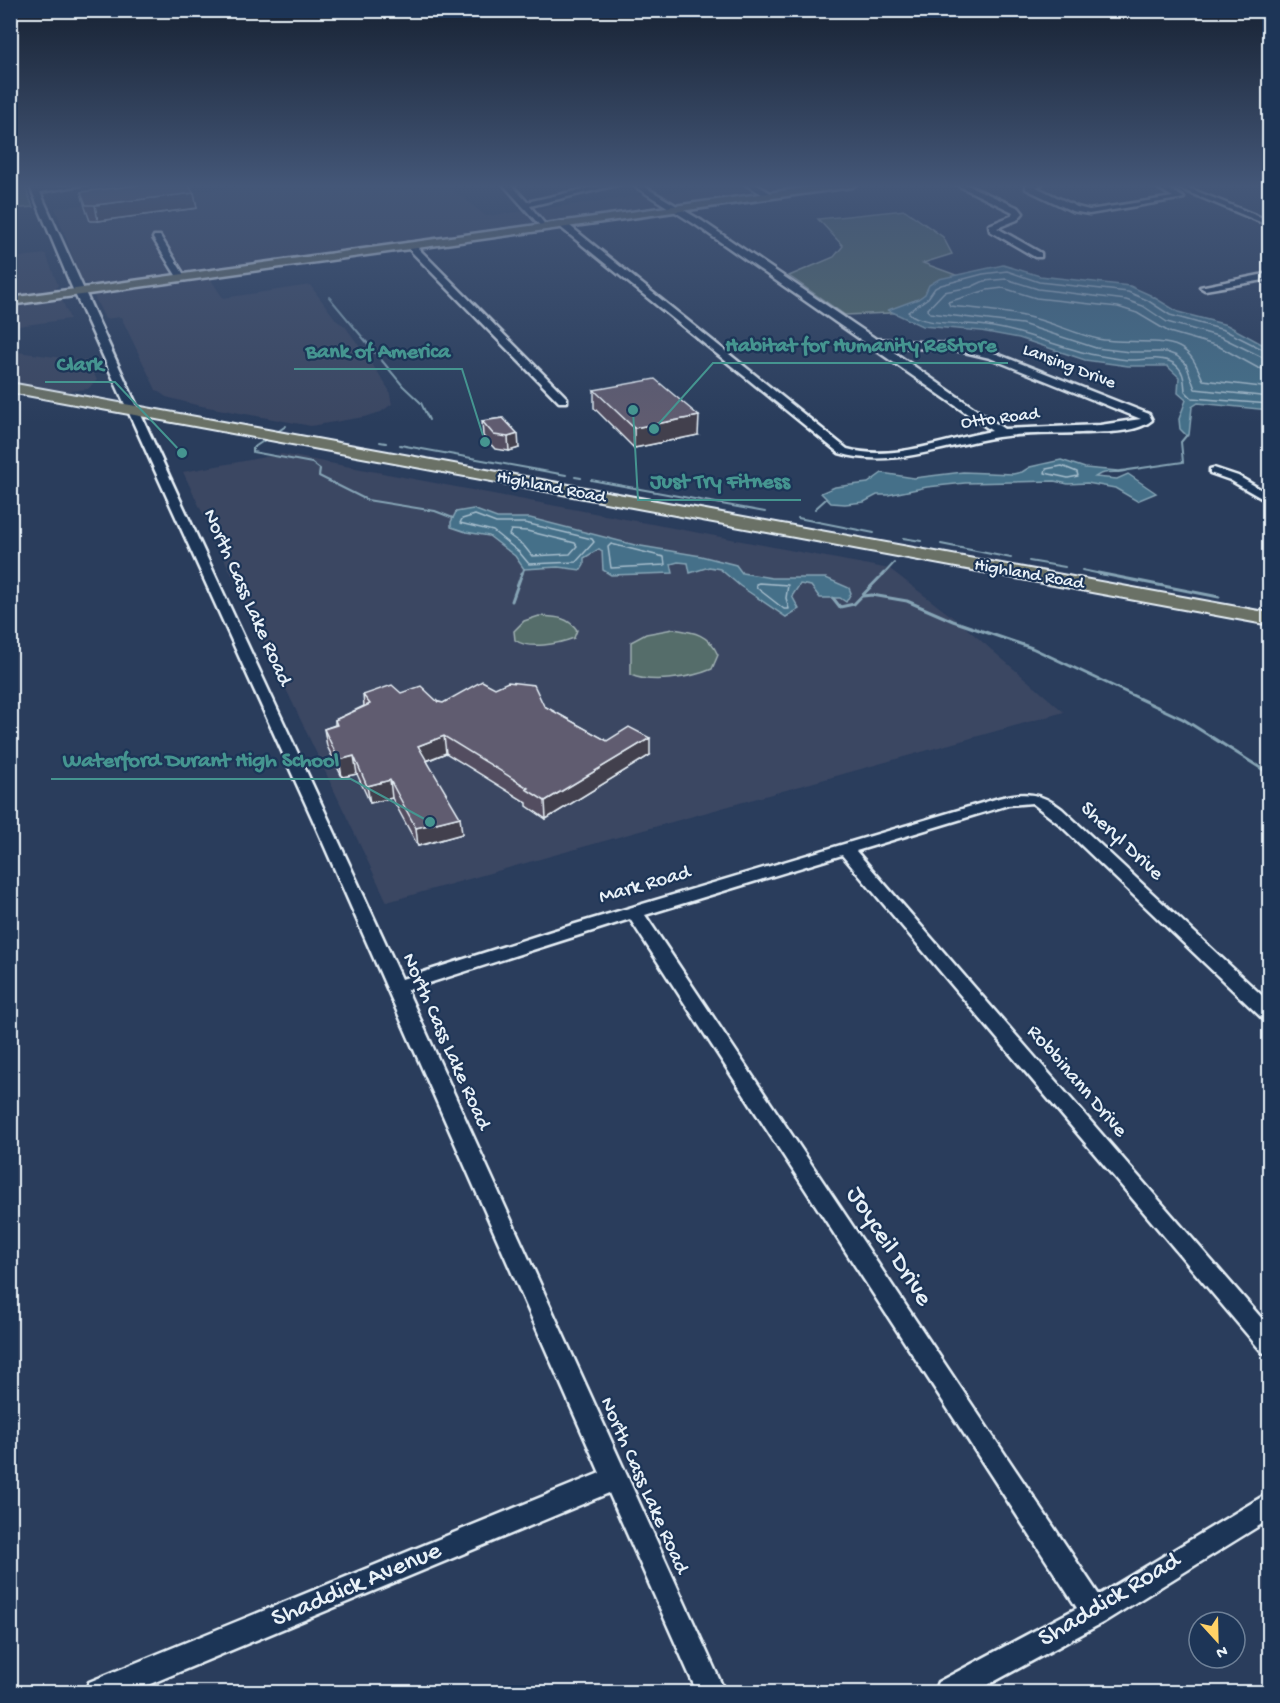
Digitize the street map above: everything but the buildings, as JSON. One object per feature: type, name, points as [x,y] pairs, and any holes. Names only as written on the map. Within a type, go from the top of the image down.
[{"type":"highway","name":"Highland Road","points":[[10,387],[1269,619]]},
{"type":"main road","points":[[10,302],[282,263]]},
{"type":"street","name":"North Cass Lake Road","points":[[67,263],[396,987],[711,1692]]},
{"type":"street","points":[[173,263],[182,278]]},
{"type":"street","points":[[428,263],[563,400]]},
{"type":"street","name":"Otto Road","points":[[611,263],[843,451],[853,456],[879,456],[1002,433],[1138,424],[1147,420],[1145,416]]},
{"type":"street","points":[[757,263],[1002,433]]},
{"type":"street","points":[[1205,287],[1269,276]]},
{"type":"street","name":"Lansing Drive","points":[[873,342],[960,348],[993,356],[1145,416]]},
{"type":"street","points":[[1214,471],[1234,478],[1269,501]]},
{"type":"street","name":"Sheryl Drive","points":[[907,832],[1005,801],[1033,797],[1044,801],[1269,1014]]},
{"type":"street","name":"Mark Road","points":[[396,987],[634,912],[907,832]]},
{"type":"street","name":"Robbinann Drive","points":[[846,850],[1269,1344]]},
{"type":"street","name":"Joyceil Drive","points":[[634,912],[1095,1612]]},
{"type":"street","name":"Shaddick Avenue","points":[[99,1692],[615,1479]]},
{"type":"street","name":"Shaddick Road","points":[[948,1692],[1095,1612],[1269,1504]]},
{"type":"shaded area","points":[[10,263],[50,263],[58,285],[54,293],[11,299]]},
{"type":"shaded area","points":[[75,263],[261,263],[103,286],[82,283]]},
{"type":"shaded area","points":[[210,278],[223,298],[310,285],[337,321],[345,326],[379,374],[389,390],[392,404],[381,412],[364,417],[311,426],[196,405],[166,397],[156,390],[121,317],[105,319],[94,296]]},
{"type":"shaded area","points":[[62,300],[70,319],[11,327],[11,308]]},
{"type":"shaded area","points":[[10,351],[87,361],[97,380],[88,389],[62,392],[11,382]]},
{"type":"shaded area","points":[[282,454],[890,569],[964,626],[1064,712],[387,902],[183,472]]},
{"type":"green space","points":[[819,263],[924,263],[967,279],[934,311],[845,315],[789,276]]},
{"type":"green space","points":[[539,616],[560,618],[569,622],[577,630],[574,638],[552,644],[536,645],[528,645],[515,640],[514,631],[524,621]]},
{"type":"green space","points":[[673,629],[700,635],[710,642],[718,655],[712,669],[671,679],[639,678],[631,675],[631,642],[646,634]]},
{"type":"water","points":[[1003,265],[1040,276],[1130,286],[1178,312],[1227,325],[1269,348],[1269,410],[1198,403],[1192,407],[1189,435],[1187,436],[1180,429],[1179,419],[1186,400],[1178,393],[1179,377],[1167,366],[1128,366],[1085,360],[1019,338],[981,331],[922,326],[888,310],[918,299],[925,294],[929,285],[939,279]]},
{"type":"water","points":[[1061,460],[1085,468],[1128,470],[1103,473],[1095,477],[1117,479],[1128,474],[1156,493],[1137,501],[1115,488],[1054,481],[965,483],[927,487],[877,495],[864,502],[845,504],[831,503],[821,493],[835,487],[868,483],[882,473],[914,478],[963,472],[1013,474],[1030,467]]},
{"type":"water","points":[[473,509],[497,518],[530,518],[635,545],[701,556],[736,565],[742,573],[772,578],[826,578],[849,588],[851,593],[846,602],[840,598],[820,598],[811,586],[800,584],[792,596],[799,609],[786,617],[740,586],[720,569],[709,567],[690,573],[688,563],[671,564],[673,573],[611,575],[603,570],[602,551],[599,549],[584,558],[581,570],[558,567],[524,569],[515,556],[489,536],[451,527],[456,512]]},
{"type":"waterway","points":[[329,297],[403,386],[421,403],[429,420]]},
{"type":"waterway","points":[[274,434],[286,426]]},
{"type":"waterway","points":[[1128,470],[1183,462],[1181,442],[1186,436]]},
{"type":"waterway","points":[[268,438],[253,448],[253,452],[312,463],[320,469],[319,476],[367,500],[435,511],[453,518]]},
{"type":"waterway","points":[[380,442],[386,443]]},
{"type":"waterway","points":[[400,445],[566,475]]},
{"type":"waterway","points":[[575,477],[581,478]]},
{"type":"waterway","points":[[591,480],[765,512]]},
{"type":"waterway","points":[[815,509],[826,499]]},
{"type":"waterway","points":[[798,518],[874,533]]},
{"type":"waterway","points":[[903,538],[921,541]]},
{"type":"waterway","points":[[941,544],[1011,558]]},
{"type":"waterway","points":[[1029,561],[1065,567]]},
{"type":"waterway","points":[[883,575],[894,563]]},
{"type":"waterway","points":[[522,575],[524,569]]},
{"type":"waterway","points":[[1082,570],[1106,575]]},
{"type":"waterway","points":[[512,601],[522,573]]},
{"type":"waterway","points":[[833,598],[840,607],[854,604],[884,573]]},
{"type":"waterway","points":[[1098,573],[1219,597]]},
{"type":"waterway","points":[[863,596],[872,595],[907,601],[953,621],[1032,648],[1183,719],[1270,774]]},
{"type":"place","name":"Just Try Fitness","points":[[633,410]]},
{"type":"place","name":"Habitat for Humanity ReStore","points":[[654,429]]},
{"type":"place","name":"Bank of America","points":[[485,442]]},
{"type":"place","name":"Clark","points":[[182,453]]},
{"type":"place","name":"Waterford Durant High School","points":[[430,822]]}]
